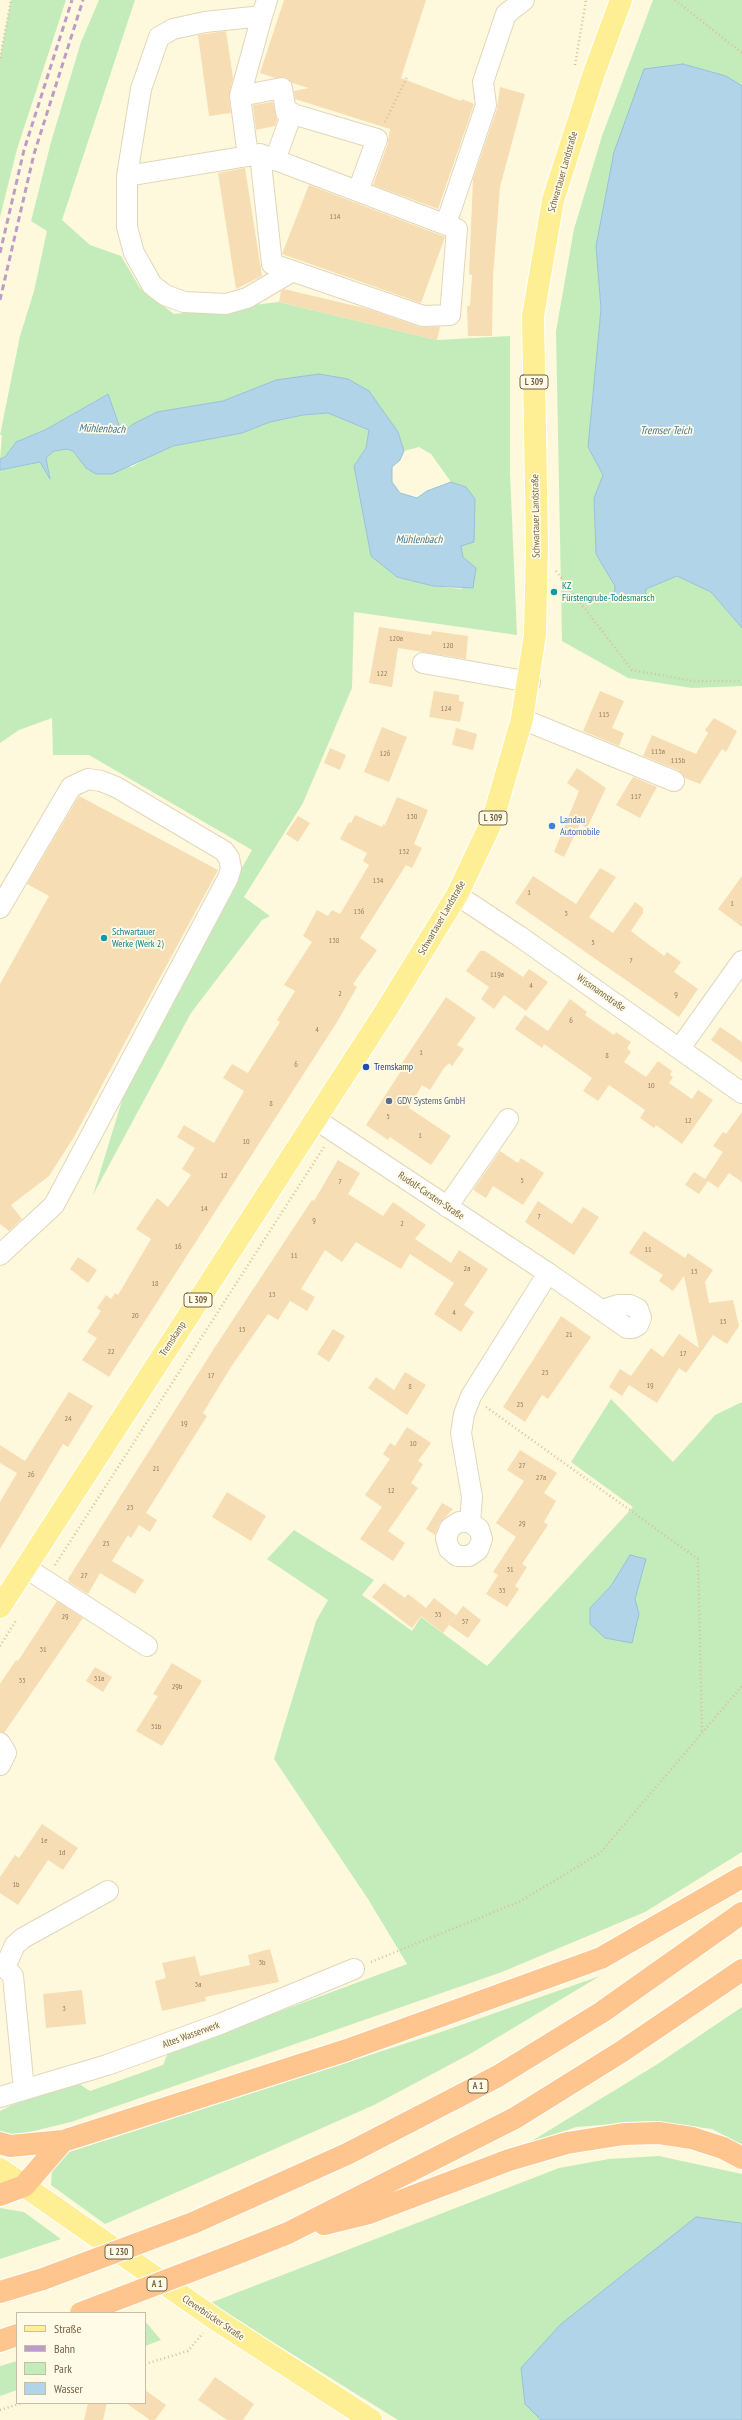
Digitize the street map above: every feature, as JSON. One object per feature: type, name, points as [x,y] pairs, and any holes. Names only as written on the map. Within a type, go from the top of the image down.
[{"type":"highway","points":[[0,2143],[10,2146],[63,2141],[347,2050],[601,1958],[742,1877]]},
{"type":"highway","name":"A 1","points":[[0,2292],[43,2279],[192,2223],[347,2154],[498,2076],[602,2012],[704,1942],[742,1913]]},
{"type":"highway","name":"A 1","points":[[84,2312],[288,2233],[515,2118],[620,2052],[742,1970]]},
{"type":"highway","points":[[288,2233],[369,2214],[509,2160],[567,2143],[624,2134],[659,2133],[692,2138],[723,2148],[742,2158]]},
{"type":"highway","points":[[0,2195],[24,2186],[63,2141]]},
{"type":"highway","points":[[0,2341],[16,2335]]},
{"type":"main road","name":"Schwartauer Landstraße","points":[[385,1012],[458,895],[493,819],[522,719],[530,682],[535,634],[537,545],[533,316],[553,200],[593,76],[621,0]]},
{"type":"main road","name":"Tremskamp","points":[[0,1607],[7,1586],[26,1568],[385,1012]]},
{"type":"main road","name":"Cleverbrücker Straße","points":[[0,2169],[215,2320],[371,2420]]},
{"type":"street","points":[[446,224],[486,105],[483,82],[506,14],[524,0]]},
{"type":"street","points":[[126,176],[261,157],[446,224],[457,229],[450,315],[423,316],[294,271],[272,264],[261,157],[240,96],[265,8],[174,29],[159,37],[140,89],[126,176],[127,227],[134,253],[147,278],[165,295],[184,302],[226,304],[247,298],[294,271]]},
{"type":"street","points":[[240,96],[282,88],[286,112],[378,139],[358,191]]},
{"type":"street","points":[[261,157],[292,114]]},
{"type":"street","points":[[423,663],[530,682]]},
{"type":"street","points":[[522,719],[674,781]]},
{"type":"street","points":[[0,908],[71,787],[88,779],[101,780],[116,787],[224,851],[229,858],[231,868],[228,878],[54,1205],[0,1255]]},
{"type":"street","name":"Wissmannstraße","points":[[458,895],[680,1048],[742,1093]]},
{"type":"street","points":[[680,1048],[742,961]]},
{"type":"street","name":"Rudolf-Carsten-Straße","points":[[315,1119],[602,1310]]},
{"type":"street","points":[[447,1207],[508,1119]]},
{"type":"street","points":[[470,1522],[472,1497],[461,1433],[464,1414],[471,1396],[548,1273]]},
{"type":"street","points":[[26,1568],[147,1646]]},
{"type":"street","points":[[0,1743],[6,1753],[0,1765]]},
{"type":"street","points":[[24,2090],[13,1976],[3,1967],[15,1945],[23,1938],[108,1891]]},
{"type":"street","name":"Altes Wasserwerk","points":[[0,2097],[107,2065],[213,2026],[354,1969]]},
{"type":"path","points":[[0,58],[11,0]]},
{"type":"path","points":[[675,0],[742,53]]},
{"type":"path","points":[[378,139],[407,78]]},
{"type":"path","points":[[556,570],[632,670],[693,681],[742,681]]},
{"type":"path","points":[[471,1396],[698,1559],[702,1732]]},
{"type":"path","points":[[354,1969],[521,1901],[600,1853],[742,1686]]},
{"type":"path","points":[[146,2364],[188,2351],[215,2320]]},
{"type":"path","points":[[0,2410],[19,2404]]},
{"type":"green space","points":[[11,0],[66,0],[17,149],[0,217],[0,58]]},
{"type":"green space","points":[[99,0],[135,0],[62,220],[90,245],[121,256],[140,288],[174,314],[279,302],[437,340],[510,336],[510,473],[517,635],[354,612],[352,688],[303,803],[244,897],[270,916],[262,920],[191,1013],[93,1195],[136,1055],[252,850],[89,755],[53,755],[52,718],[19,730],[0,743],[0,470],[40,462],[50,477],[46,458],[54,451],[67,449],[73,451],[79,459],[132,467],[151,455],[173,446],[242,433],[270,422],[303,415],[328,413],[369,430],[366,448],[354,466],[371,556],[397,577],[433,586],[462,589],[461,545],[466,487],[451,482],[431,454],[419,447],[404,451],[398,432],[276,380],[223,401],[157,412],[133,424],[126,430],[120,429],[107,394],[45,430],[16,442],[5,457],[0,459],[2,435],[0,435],[20,336],[34,291],[47,231],[31,221],[51,142],[81,42]]},
{"type":"green space","points":[[653,0],[742,0],[742,86],[726,76],[596,246],[601,309],[588,447],[603,475],[594,498],[596,554],[615,586],[646,589],[677,576],[711,592],[742,628],[742,686],[692,688],[628,678],[562,641],[556,331],[574,229],[602,136]]},
{"type":"green space","points":[[611,1399],[673,1462],[715,1415],[742,1402],[742,1852],[645,1912],[502,1972],[71,2122],[13,2136],[0,2133],[0,2111],[12,2105],[78,2083],[90,2091],[163,2065],[168,2053],[407,1964],[368,1899],[274,1759],[316,1621],[328,1600],[267,1559],[294,1530],[374,1580],[362,1595],[412,1631],[421,1617],[487,1666],[633,1507],[571,1462]]},
{"type":"green space","points":[[600,1976],[470,2054],[374,2105],[105,2224],[51,2185],[52,2169],[66,2153],[441,2032]]},
{"type":"green space","points":[[742,2007],[742,2145],[712,2129],[651,2121],[576,2127],[525,2145],[656,2065]]},
{"type":"green space","points":[[659,2156],[742,2174],[742,2225],[741,2223],[525,2404],[541,2420],[398,2420],[210,2303],[559,2168],[609,2159]]},
{"type":"green space","points":[[0,2208],[24,2212],[61,2239],[0,2259]]},
{"type":"green space","points":[[146,2322],[161,2340],[146,2346]]},
{"type":"green space","points":[[16,2361],[16,2390],[0,2396],[0,2366]]},
{"type":"water","name":"Tremser Teich","points":[[683,64],[726,76],[742,86],[742,628],[711,592],[677,576],[646,589],[645,602],[614,599],[615,586],[596,554],[594,498],[603,475],[588,447],[601,309],[596,246],[614,152],[644,69]]},
{"type":"water","name":"Mühlenbach","points":[[319,374],[348,379],[369,391],[398,432],[404,451],[400,460],[392,467],[392,482],[400,493],[417,498],[427,491],[451,482],[466,487],[475,499],[474,542],[461,546],[463,557],[476,568],[473,588],[433,586],[397,577],[371,556],[354,466],[366,448],[369,430],[328,413],[303,415],[270,422],[242,433],[173,446],[112,474],[96,474],[86,468],[73,451],[67,449],[54,451],[46,458],[50,479],[40,462],[0,470],[0,459],[5,457],[16,442],[45,430],[108,394],[120,428],[126,430],[133,424],[157,412],[223,401],[276,380]]},
{"type":"water","points":[[630,1555],[646,1559],[635,1599],[639,1614],[632,1643],[605,1638],[590,1624],[590,1608],[611,1586]]},
{"type":"water","points":[[696,2217],[741,2223],[742,2225],[742,2420],[541,2420],[525,2404],[521,2368],[561,2324]]},
{"type":"building","points":[[284,0],[426,0],[401,78],[461,101],[462,99],[474,104],[438,209],[373,185],[388,143],[390,129],[295,99],[294,91],[309,88],[292,83],[285,77],[275,78],[260,73]]},
{"type":"building","points":[[226,31],[233,78],[229,97],[231,113],[209,116],[198,35]]},
{"type":"building","points":[[500,87],[525,94],[500,187],[493,276],[492,336],[468,336],[467,306],[470,306],[472,275],[469,274],[473,179],[497,109]]},
{"type":"building","points":[[273,102],[277,120],[275,126],[256,130],[253,105]]},
{"type":"building","points":[[245,168],[262,276],[236,289],[218,173]]},
{"type":"building","points":[[309,185],[445,237],[421,303],[282,254]]},
{"type":"building","points":[[284,289],[368,309],[420,327],[440,327],[437,340],[279,302],[281,291]]},
{"type":"building","points":[[379,627],[431,635],[432,631],[468,636],[466,659],[398,648],[392,687],[369,683]]},
{"type":"building","points":[[434,691],[459,695],[459,701],[464,702],[460,722],[429,717]]},
{"type":"building","points":[[600,691],[624,701],[612,728],[624,733],[619,746],[583,731]]},
{"type":"building","points":[[714,718],[737,731],[726,752],[722,749],[700,784],[685,778],[678,770],[643,756],[652,735],[696,754],[708,733],[705,730]]},
{"type":"building","points":[[382,727],[407,737],[389,782],[364,772]]},
{"type":"building","points":[[456,728],[477,734],[473,750],[452,745]]},
{"type":"building","points":[[330,748],[346,755],[340,770],[324,763]]},
{"type":"building","points":[[577,768],[606,788],[587,828],[580,824],[564,857],[554,852],[579,791],[567,783]]},
{"type":"building","points":[[633,777],[657,787],[640,818],[616,805]]},
{"type":"building","name":"Schwartauer Werke (Werk 2)","points":[[79,796],[218,870],[74,1137],[49,1176],[11,1205],[22,1219],[9,1231],[0,1224],[0,984],[49,896],[27,884]]},
{"type":"building","points":[[397,797],[428,810],[414,844],[422,848],[412,868],[406,865],[360,938],[377,950],[353,984],[357,987],[337,1022],[109,1377],[82,1360],[97,1338],[87,1332],[101,1311],[97,1308],[106,1295],[111,1299],[115,1293],[118,1295],[151,1239],[136,1229],[157,1198],[168,1207],[191,1175],[182,1169],[195,1148],[177,1137],[184,1125],[214,1143],[244,1091],[223,1078],[232,1064],[248,1073],[280,1022],[277,1020],[295,991],[284,985],[312,942],[303,936],[317,910],[328,916],[332,910],[340,914],[369,865],[363,861],[367,853],[340,839],[349,822],[351,823],[355,815],[382,827],[383,824],[385,825]]},
{"type":"building","points":[[298,816],[310,823],[298,842],[286,834]]},
{"type":"building","points":[[600,868],[616,877],[589,917],[613,933],[635,902],[643,908],[643,913],[631,931],[664,956],[667,952],[681,962],[674,972],[698,989],[679,1017],[515,903],[533,876],[576,904]]},
{"type":"building","points":[[742,876],[742,927],[718,909]]},
{"type":"building","points":[[480,951],[485,951],[523,977],[529,969],[548,982],[526,1011],[504,995],[494,1009],[481,999],[489,987],[466,971]]},
{"type":"building","points":[[446,997],[476,1018],[457,1045],[464,1049],[452,1066],[449,1063],[444,1068],[430,1090],[422,1085],[409,1108],[451,1136],[431,1165],[390,1137],[388,1140],[366,1125],[401,1071],[398,1069]]},
{"type":"building","points":[[570,999],[587,1012],[585,1015],[614,1035],[616,1032],[631,1042],[627,1048],[631,1052],[624,1062],[646,1077],[658,1061],[672,1071],[670,1075],[673,1077],[669,1083],[692,1099],[698,1090],[713,1100],[682,1144],[656,1125],[654,1128],[640,1118],[645,1110],[609,1085],[598,1101],[583,1091],[592,1078],[544,1044],[542,1048],[515,1029],[525,1015],[548,1031]]},
{"type":"building","points":[[720,1027],[742,1042],[742,1062],[711,1040]]},
{"type":"building","points":[[742,1112],[742,1182],[729,1173],[718,1188],[705,1179],[723,1152],[713,1146],[723,1132],[726,1134]]},
{"type":"building","points":[[500,1151],[518,1163],[521,1158],[544,1173],[523,1205],[493,1186],[486,1198],[473,1190]]},
{"type":"building","points":[[338,1160],[360,1173],[348,1194],[383,1216],[393,1202],[426,1225],[415,1239],[451,1263],[459,1250],[488,1269],[464,1305],[474,1312],[461,1332],[434,1314],[454,1283],[410,1254],[401,1269],[356,1242],[342,1262],[325,1250],[301,1289],[315,1297],[307,1311],[290,1301],[278,1320],[268,1314],[231,1367],[203,1413],[207,1416],[146,1513],[157,1520],[150,1532],[139,1525],[131,1538],[128,1535],[112,1561],[144,1580],[135,1594],[100,1573],[88,1594],[69,1582],[68,1579],[215,1347],[312,1200],[314,1201]]},
{"type":"building","points":[[694,1172],[708,1181],[699,1194],[685,1185]]},
{"type":"building","points":[[538,1201],[572,1224],[583,1207],[599,1217],[574,1255],[525,1222]]},
{"type":"building","points":[[644,1231],[685,1258],[688,1253],[713,1270],[705,1282],[709,1303],[733,1300],[739,1326],[727,1344],[713,1335],[686,1373],[679,1368],[657,1403],[629,1385],[622,1396],[609,1387],[620,1369],[631,1376],[651,1348],[663,1357],[679,1334],[699,1348],[684,1276],[673,1291],[659,1281],[663,1275],[629,1253]]},
{"type":"building","points":[[78,1257],[97,1270],[88,1283],[70,1269]]},
{"type":"building","points":[[561,1316],[591,1337],[548,1399],[542,1395],[525,1422],[503,1407]]},
{"type":"building","points":[[333,1329],[345,1336],[329,1362],[317,1354]]},
{"type":"building","points":[[405,1372],[426,1385],[407,1415],[368,1388],[376,1377],[394,1390]]},
{"type":"building","points":[[69,1392],[93,1406],[68,1447],[63,1444],[0,1549],[0,1502],[17,1473],[0,1463],[0,1445],[25,1461]]},
{"type":"building","points":[[407,1427],[431,1443],[418,1461],[423,1464],[411,1483],[418,1488],[388,1531],[405,1543],[393,1561],[360,1539],[382,1507],[365,1495],[390,1459],[383,1454],[390,1443],[395,1446]]},
{"type":"building","points":[[520,1450],[557,1473],[544,1493],[556,1501],[544,1522],[548,1525],[522,1564],[527,1567],[515,1586],[519,1589],[507,1607],[486,1594],[498,1575],[493,1572],[516,1537],[496,1523],[524,1481],[507,1470]]},
{"type":"building","points":[[227,1492],[266,1516],[251,1541],[212,1517]]},
{"type":"building","points":[[442,1503],[453,1509],[440,1523],[435,1535],[426,1529]]},
{"type":"building","points":[[384,1583],[405,1598],[408,1594],[426,1608],[434,1598],[456,1615],[443,1633],[421,1616],[412,1628],[372,1597]]},
{"type":"building","points":[[57,1601],[83,1618],[4,1733],[0,1732],[0,1684],[16,1660],[18,1661]]},
{"type":"building","points":[[463,1606],[481,1620],[468,1638],[449,1625]]},
{"type":"building","points":[[172,1663],[202,1681],[162,1746],[136,1731],[158,1696],[153,1694]]},
{"type":"building","points":[[95,1667],[112,1677],[103,1692],[86,1681]]},
{"type":"building","points":[[42,1824],[78,1848],[63,1870],[48,1860],[18,1905],[0,1893],[0,1877],[15,1855],[19,1858]]},
{"type":"building","points":[[270,1949],[279,1982],[205,1997],[206,2001],[162,2011],[155,1981],[166,1978],[162,1963],[195,1956],[200,1976],[250,1965],[248,1955]]},
{"type":"building","points":[[82,1990],[86,2024],[46,2028],[43,1994]]},
{"type":"building","points":[[215,2377],[254,2404],[243,2420],[227,2420],[198,2400]]},
{"type":"building","points":[[146,2391],[166,2405],[155,2420],[150,2420],[127,2404],[146,2404]]},
{"type":"building","points":[[88,2404],[107,2404],[103,2420],[84,2420]]},
{"type":"railway","points":[[0,253],[24,150],[72,0]]},
{"type":"railway","points":[[0,300],[34,154],[83,0]]},
{"type":"place","name":"KZ Fürstengrube-Todesmarsch","points":[[554,592]]},
{"type":"place","name":"Landau Automobile","points":[[552,826]]},
{"type":"place","name":"Schwartauer Werke (Werk 2)","points":[[104,938]]},
{"type":"place","name":"Tremskamp","points":[[366,1067]]},
{"type":"place","name":"GDV Systems GmbH","points":[[389,1101]]}]
